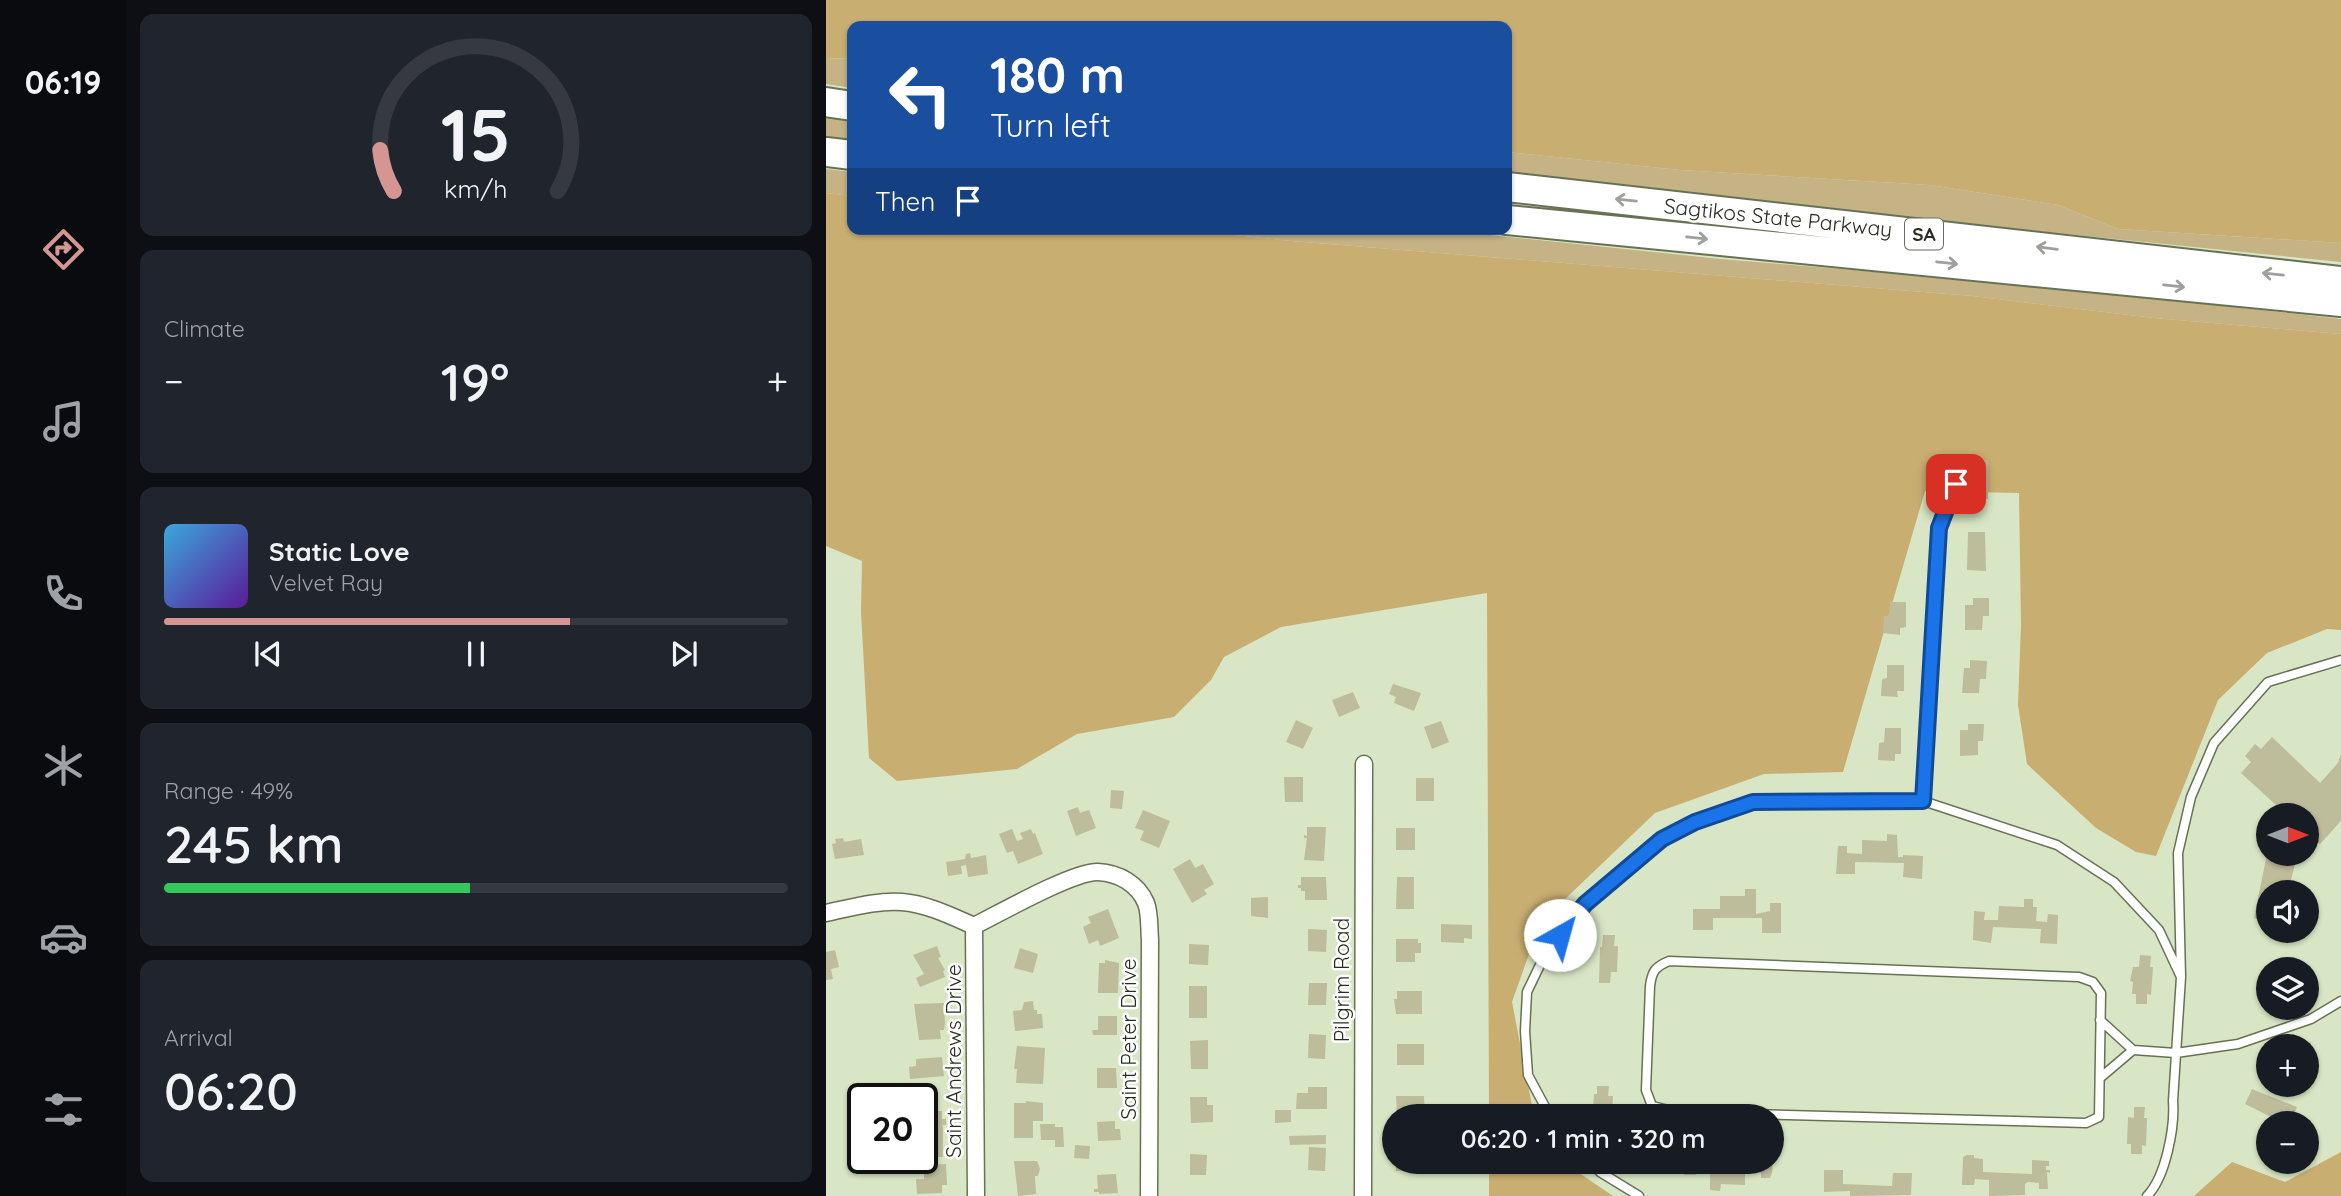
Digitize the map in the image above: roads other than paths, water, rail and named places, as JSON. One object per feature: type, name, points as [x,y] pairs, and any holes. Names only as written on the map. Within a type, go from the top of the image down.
[{"type":"highway","points":[[826,102],[847,105]]},
{"type":"highway","points":[[826,152],[847,154]]},
{"type":"highway","name":"Sagtikos State Parkway","points":[[1512,188],[2341,281]]},
{"type":"highway","name":"Sagtikos State Parkway","points":[[1512,220],[2341,302]]},
{"type":"street","name":"Pilgrim Road","points":[[1363,1196],[1364,764]]},
{"type":"street","name":"Saint Peter Drive","points":[[974,926],[1077,876],[1097,872],[1118,876],[1136,886],[1147,904],[1150,940],[1149,1196]]},
{"type":"street","points":[[826,913],[873,903],[901,902],[933,908],[974,926]]},
{"type":"street","name":"Saint Andrews Drive","points":[[974,926],[976,1196]]},
{"type":"lane","points":[[1923,801],[1939,528],[1964,461]]},
{"type":"lane","points":[[2147,1196],[2152,1191],[2166,1157],[2175,1118],[2173,1101],[2181,977],[2178,853],[2191,797],[2214,743],[2268,682],[2341,660]]},
{"type":"lane","points":[[1544,1104],[1528,1075],[1525,1031],[1527,992],[1540,965],[1585,904],[1662,839],[1695,822],[1753,802],[1923,801],[2057,845],[2114,882],[2159,930],[2181,977]]},
{"type":"lane","points":[[1669,961],[2078,977],[2093,982],[2101,993],[2100,1020],[2099,1117],[2086,1123],[1677,1112],[1652,1106],[1646,1090],[1652,974],[1656,966],[1669,961]]},
{"type":"lane","points":[[2100,1020],[2133,1050],[2176,1053],[2238,1044],[2311,1019],[2341,1001]]},
{"type":"lane","points":[[2100,1077],[2133,1050]]},
{"type":"lane","points":[[1603,1174],[1639,1196]]}]
